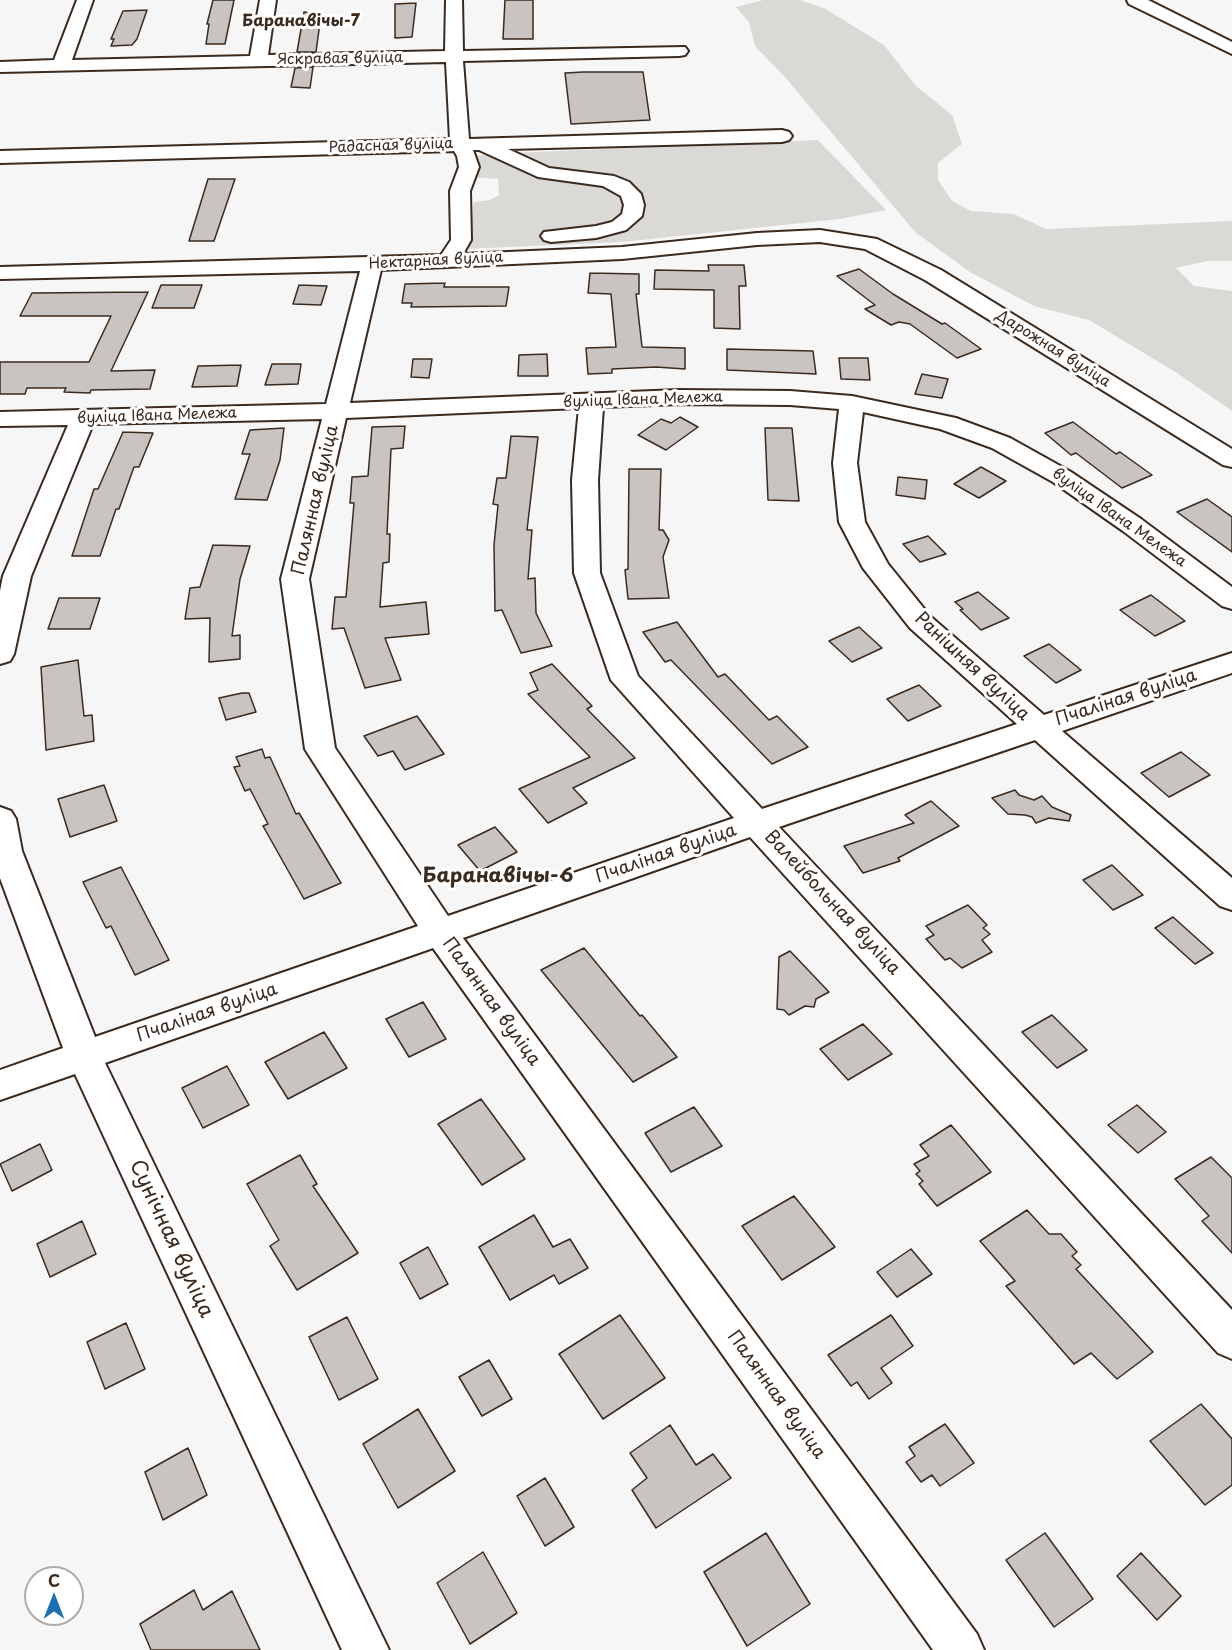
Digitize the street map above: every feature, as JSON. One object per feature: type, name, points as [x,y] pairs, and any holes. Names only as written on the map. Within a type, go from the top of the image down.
[{"type":"street","points":[[61,66],[85,0]]},
{"type":"street","points":[[258,61],[268,0]]},
{"type":"street","points":[[448,260],[461,240],[460,191],[468,177],[467,156],[470,144],[454,56],[454,0]]},
{"type":"street","points":[[1135,0],[1232,49]]},
{"type":"street","name":"Яскравая вуліца","points":[[0,67],[679,51]]},
{"type":"street","name":"Радасная вуліца","points":[[0,157],[782,136]]},
{"type":"street","points":[[470,144],[544,173],[600,179],[614,183],[628,190],[633,199],[632,216],[619,226],[596,232],[527,240],[499,258]]},
{"type":"street","name":"Нектарная вуліца","points":[[0,273],[372,264],[622,253],[757,239],[820,236],[870,243]]},
{"type":"street","name":"Дарожная вуліца","points":[[870,243],[933,275],[1232,460]]},
{"type":"street","name":"Палянная вуліца","points":[[372,264],[295,579],[320,749],[440,932],[961,1650]]},
{"type":"street","name":"вуліца Івана Мележа","points":[[0,419],[337,411],[730,397],[852,403],[947,423],[1001,443],[1062,477],[1132,525],[1232,600]]},
{"type":"street","name":"Валейбольная вуліца","points":[[592,401],[585,480],[587,573],[625,680],[1232,1339]]},
{"type":"street","name":"Ранішняя вуліца","points":[[852,403],[845,463],[852,522],[876,568],[921,622],[1037,727],[1232,897]]},
{"type":"street","points":[[0,654],[17,576],[83,418]]},
{"type":"street","name":"Пчаліная вуліца","points":[[0,1085],[758,822],[1232,663]]},
{"type":"street","name":"Сунічная вуліца","points":[[0,819],[6,851],[84,1056],[366,1650]]},
{"type":"shaded area","points":[[763,0],[800,0],[824,8],[884,45],[916,86],[952,115],[962,144],[938,163],[938,180],[952,201],[971,211],[1014,214],[1046,229],[1232,221],[1232,261],[1207,261],[1176,268],[1194,286],[1232,291],[1232,411],[1177,373],[1089,320],[1034,306],[970,272],[915,232],[785,77],[755,46],[749,22],[736,7]]},
{"type":"shaded area","points":[[818,140],[886,210],[840,219],[622,242],[465,249],[474,202],[490,200],[499,195],[498,179],[473,177],[470,157],[489,154]]},
{"type":"building","points":[[213,0],[234,0],[225,44],[206,44],[209,24],[207,24]]},
{"type":"building","points":[[505,0],[533,0],[533,39],[503,39]]},
{"type":"building","points":[[416,3],[412,37],[395,38],[395,4]]},
{"type":"building","points":[[147,10],[137,39],[132,45],[111,46],[114,39],[111,39],[123,11]]},
{"type":"building","points":[[304,12],[321,15],[316,52],[297,52]]},
{"type":"building","points":[[313,67],[310,88],[291,87],[295,68]]},
{"type":"building","points":[[643,72],[650,120],[571,124],[565,73]]},
{"type":"building","points":[[208,179],[235,179],[214,241],[189,241]]},
{"type":"building","points":[[708,265],[744,265],[746,286],[739,286],[740,329],[714,328],[714,290],[654,289],[655,270],[709,271]]},
{"type":"building","points":[[859,269],[893,294],[942,324],[945,323],[981,349],[957,358],[910,324],[899,322],[891,325],[865,309],[875,305],[837,276]]},
{"type":"building","points":[[590,273],[639,274],[639,294],[636,294],[642,347],[685,348],[685,369],[656,367],[612,369],[612,373],[588,374],[586,348],[616,347],[611,294],[588,293]]},
{"type":"building","points":[[445,283],[444,287],[509,287],[506,306],[411,307],[412,303],[402,303],[405,284]]},
{"type":"building","points":[[161,285],[202,285],[194,308],[152,308]]},
{"type":"building","points":[[299,285],[327,286],[321,305],[293,304]]},
{"type":"building","points":[[148,292],[111,371],[155,370],[150,389],[91,390],[90,393],[64,392],[66,388],[27,388],[25,394],[0,394],[0,362],[89,362],[111,316],[20,316],[32,293]]},
{"type":"building","points":[[727,349],[813,351],[816,374],[727,370]]},
{"type":"building","points":[[547,354],[548,376],[518,376],[519,355]]},
{"type":"building","points":[[839,358],[868,358],[870,380],[841,379]]},
{"type":"building","points":[[413,359],[432,359],[429,378],[411,377]]},
{"type":"building","points":[[272,364],[301,364],[298,384],[265,385]]},
{"type":"building","points":[[241,365],[237,386],[192,387],[198,366]]},
{"type":"building","points":[[922,374],[948,379],[942,398],[915,394]]},
{"type":"building","points":[[680,417],[698,427],[666,450],[638,435],[661,419],[671,423]]},
{"type":"building","points":[[1073,422],[1116,454],[1120,452],[1152,475],[1122,488],[1076,453],[1071,455],[1045,433]]},
{"type":"building","points":[[405,426],[403,448],[391,449],[387,534],[390,534],[389,562],[383,563],[380,607],[426,602],[429,634],[385,638],[401,680],[365,688],[344,628],[332,629],[335,597],[346,597],[354,503],[350,503],[352,477],[368,476],[372,427]]},
{"type":"building","points":[[284,428],[280,460],[267,500],[235,499],[250,454],[242,454],[250,430]]},
{"type":"building","points":[[765,428],[792,428],[799,501],[768,500]]},
{"type":"building","points":[[123,432],[153,433],[139,467],[134,467],[119,509],[116,509],[100,556],[72,556],[94,489],[98,489]]},
{"type":"building","points":[[511,436],[538,437],[527,530],[532,530],[528,579],[535,578],[536,613],[552,646],[521,653],[502,610],[495,611],[494,545],[498,505],[493,504],[497,478],[506,478]]},
{"type":"building","points":[[981,467],[1006,481],[979,498],[954,484]]},
{"type":"building","points":[[629,469],[661,469],[659,530],[663,530],[669,540],[663,557],[669,598],[628,599],[625,570],[628,569]]},
{"type":"building","points":[[898,477],[927,480],[925,499],[896,495]]},
{"type":"building","points":[[1207,499],[1232,517],[1232,552],[1177,512]]},
{"type":"building","points":[[928,536],[946,554],[920,562],[903,544]]},
{"type":"building","points":[[213,545],[250,546],[240,579],[232,636],[240,635],[240,659],[209,662],[210,618],[185,619],[190,588],[200,587]]},
{"type":"building","points":[[978,592],[1009,618],[981,630],[955,602]]},
{"type":"building","points":[[1151,595],[1185,621],[1155,636],[1120,610]]},
{"type":"building","points":[[59,598],[100,598],[90,629],[48,629]]},
{"type":"building","points":[[677,622],[718,677],[725,674],[769,720],[777,716],[808,747],[772,764],[671,660],[665,662],[643,632]]},
{"type":"building","points":[[859,627],[882,648],[852,662],[829,641]]},
{"type":"building","points":[[1049,644],[1081,670],[1056,683],[1024,656]]},
{"type":"building","points":[[78,660],[84,716],[92,715],[94,741],[46,750],[41,667]]},
{"type":"building","points":[[552,664],[592,706],[587,709],[635,758],[573,788],[587,803],[548,823],[519,789],[590,757],[528,694],[538,690],[530,673]]},
{"type":"building","points":[[919,685],[941,706],[908,721],[887,699]]},
{"type":"building","points":[[249,693],[256,712],[226,720],[219,698]]},
{"type":"building","points":[[417,716],[444,754],[405,770],[393,751],[378,756],[364,736]]},
{"type":"building","points":[[262,749],[265,758],[270,757],[296,814],[299,813],[341,883],[304,899],[263,826],[268,824],[250,789],[245,791],[234,767],[240,766],[236,757]]},
{"type":"building","points":[[1181,752],[1210,775],[1169,797],[1141,773]]},
{"type":"building","points":[[104,785],[117,821],[70,837],[58,799]]},
{"type":"building","points":[[1015,790],[1019,795],[1034,800],[1042,796],[1052,807],[1071,815],[1069,821],[1049,818],[1036,823],[1032,817],[1008,814],[992,798]]},
{"type":"building","points":[[931,801],[959,826],[898,858],[900,861],[863,873],[844,846],[914,823],[905,815]]},
{"type":"building","points":[[495,827],[517,852],[480,871],[458,845]]},
{"type":"building","points":[[1112,865],[1143,895],[1113,910],[1083,880]]},
{"type":"building","points":[[121,867],[169,960],[135,975],[111,926],[106,928],[83,882]]},
{"type":"building","points":[[968,905],[987,925],[983,928],[990,934],[982,940],[992,952],[962,968],[950,958],[945,960],[926,939],[934,935],[926,926]]},
{"type":"building","points":[[1173,917],[1213,953],[1195,964],[1155,928]]},
{"type":"building","points":[[584,948],[677,1057],[633,1082],[541,970]]},
{"type":"building","points":[[790,951],[829,992],[816,999],[814,1007],[805,1006],[789,1015],[784,1010],[777,1009],[779,957]]},
{"type":"building","points":[[423,1002],[446,1039],[409,1057],[386,1019]]},
{"type":"building","points":[[1052,1015],[1087,1050],[1057,1068],[1022,1032]]},
{"type":"building","points":[[863,1024],[892,1054],[848,1080],[820,1049]]},
{"type":"building","points":[[324,1032],[347,1068],[288,1099],[265,1062]]},
{"type":"building","points":[[227,1066],[249,1105],[203,1128],[182,1088]]},
{"type":"building","points":[[481,1099],[525,1159],[482,1185],[438,1124]]},
{"type":"building","points":[[1137,1105],[1166,1132],[1138,1153],[1108,1125]]},
{"type":"building","points":[[694,1107],[722,1146],[671,1172],[645,1133]]},
{"type":"building","points":[[951,1125],[991,1172],[937,1206],[919,1184],[923,1181],[916,1174],[920,1171],[914,1164],[929,1156],[920,1145]]},
{"type":"building","points":[[40,1144],[52,1170],[12,1191],[0,1164]]},
{"type":"building","points":[[300,1155],[317,1184],[313,1186],[358,1253],[297,1290],[270,1246],[279,1240],[247,1184]]},
{"type":"building","points":[[1211,1157],[1232,1178],[1232,1253],[1202,1221],[1209,1216],[1175,1179]]},
{"type":"building","points":[[794,1196],[835,1247],[782,1280],[742,1226]]},
{"type":"building","points":[[1027,1210],[1049,1234],[1061,1234],[1077,1252],[1072,1256],[1081,1265],[1076,1269],[1153,1352],[1117,1379],[1091,1353],[1074,1364],[1006,1286],[1015,1281],[980,1241]]},
{"type":"building","points":[[534,1215],[553,1247],[570,1239],[588,1268],[559,1284],[554,1275],[510,1300],[479,1247]]},
{"type":"building","points":[[82,1221],[96,1254],[50,1277],[37,1244]]},
{"type":"building","points":[[428,1247],[448,1284],[420,1299],[400,1263]]},
{"type":"building","points":[[911,1249],[932,1274],[897,1297],[877,1272]]},
{"type":"building","points":[[620,1315],[665,1378],[603,1419],[559,1354]]},
{"type":"building","points":[[891,1315],[913,1346],[881,1368],[892,1383],[869,1399],[857,1382],[851,1386],[828,1355]]},
{"type":"building","points":[[347,1317],[378,1379],[339,1400],[309,1337]]},
{"type":"building","points":[[126,1323],[145,1369],[105,1389],[87,1342]]},
{"type":"building","points":[[489,1360],[512,1399],[482,1416],[459,1377]]},
{"type":"building","points":[[1201,1404],[1232,1439],[1232,1485],[1205,1505],[1150,1441]]},
{"type":"building","points":[[418,1409],[455,1471],[398,1508],[363,1444]]},
{"type":"building","points":[[945,1424],[974,1463],[940,1486],[932,1475],[921,1482],[906,1462],[915,1456],[909,1447]]},
{"type":"building","points":[[670,1425],[696,1465],[713,1454],[731,1478],[656,1528],[632,1490],[647,1478],[630,1453]]},
{"type":"building","points":[[188,1448],[207,1495],[163,1520],[145,1472]]},
{"type":"building","points":[[545,1478],[574,1527],[545,1546],[517,1496]]},
{"type":"building","points":[[766,1533],[810,1604],[747,1646],[704,1572]]},
{"type":"building","points":[[1045,1533],[1093,1599],[1054,1627],[1006,1560]]},
{"type":"building","points":[[483,1552],[517,1613],[470,1644],[437,1583]]},
{"type":"building","points":[[1141,1553],[1181,1596],[1157,1620],[1117,1576]]},
{"type":"building","points":[[194,1590],[203,1610],[232,1591],[260,1650],[151,1650],[140,1624]]},
{"type":"district","name":"Баранавічы-7","points":[[301,22]]},
{"type":"district","name":"Баранавічы-6","points":[[498,876]]}]
